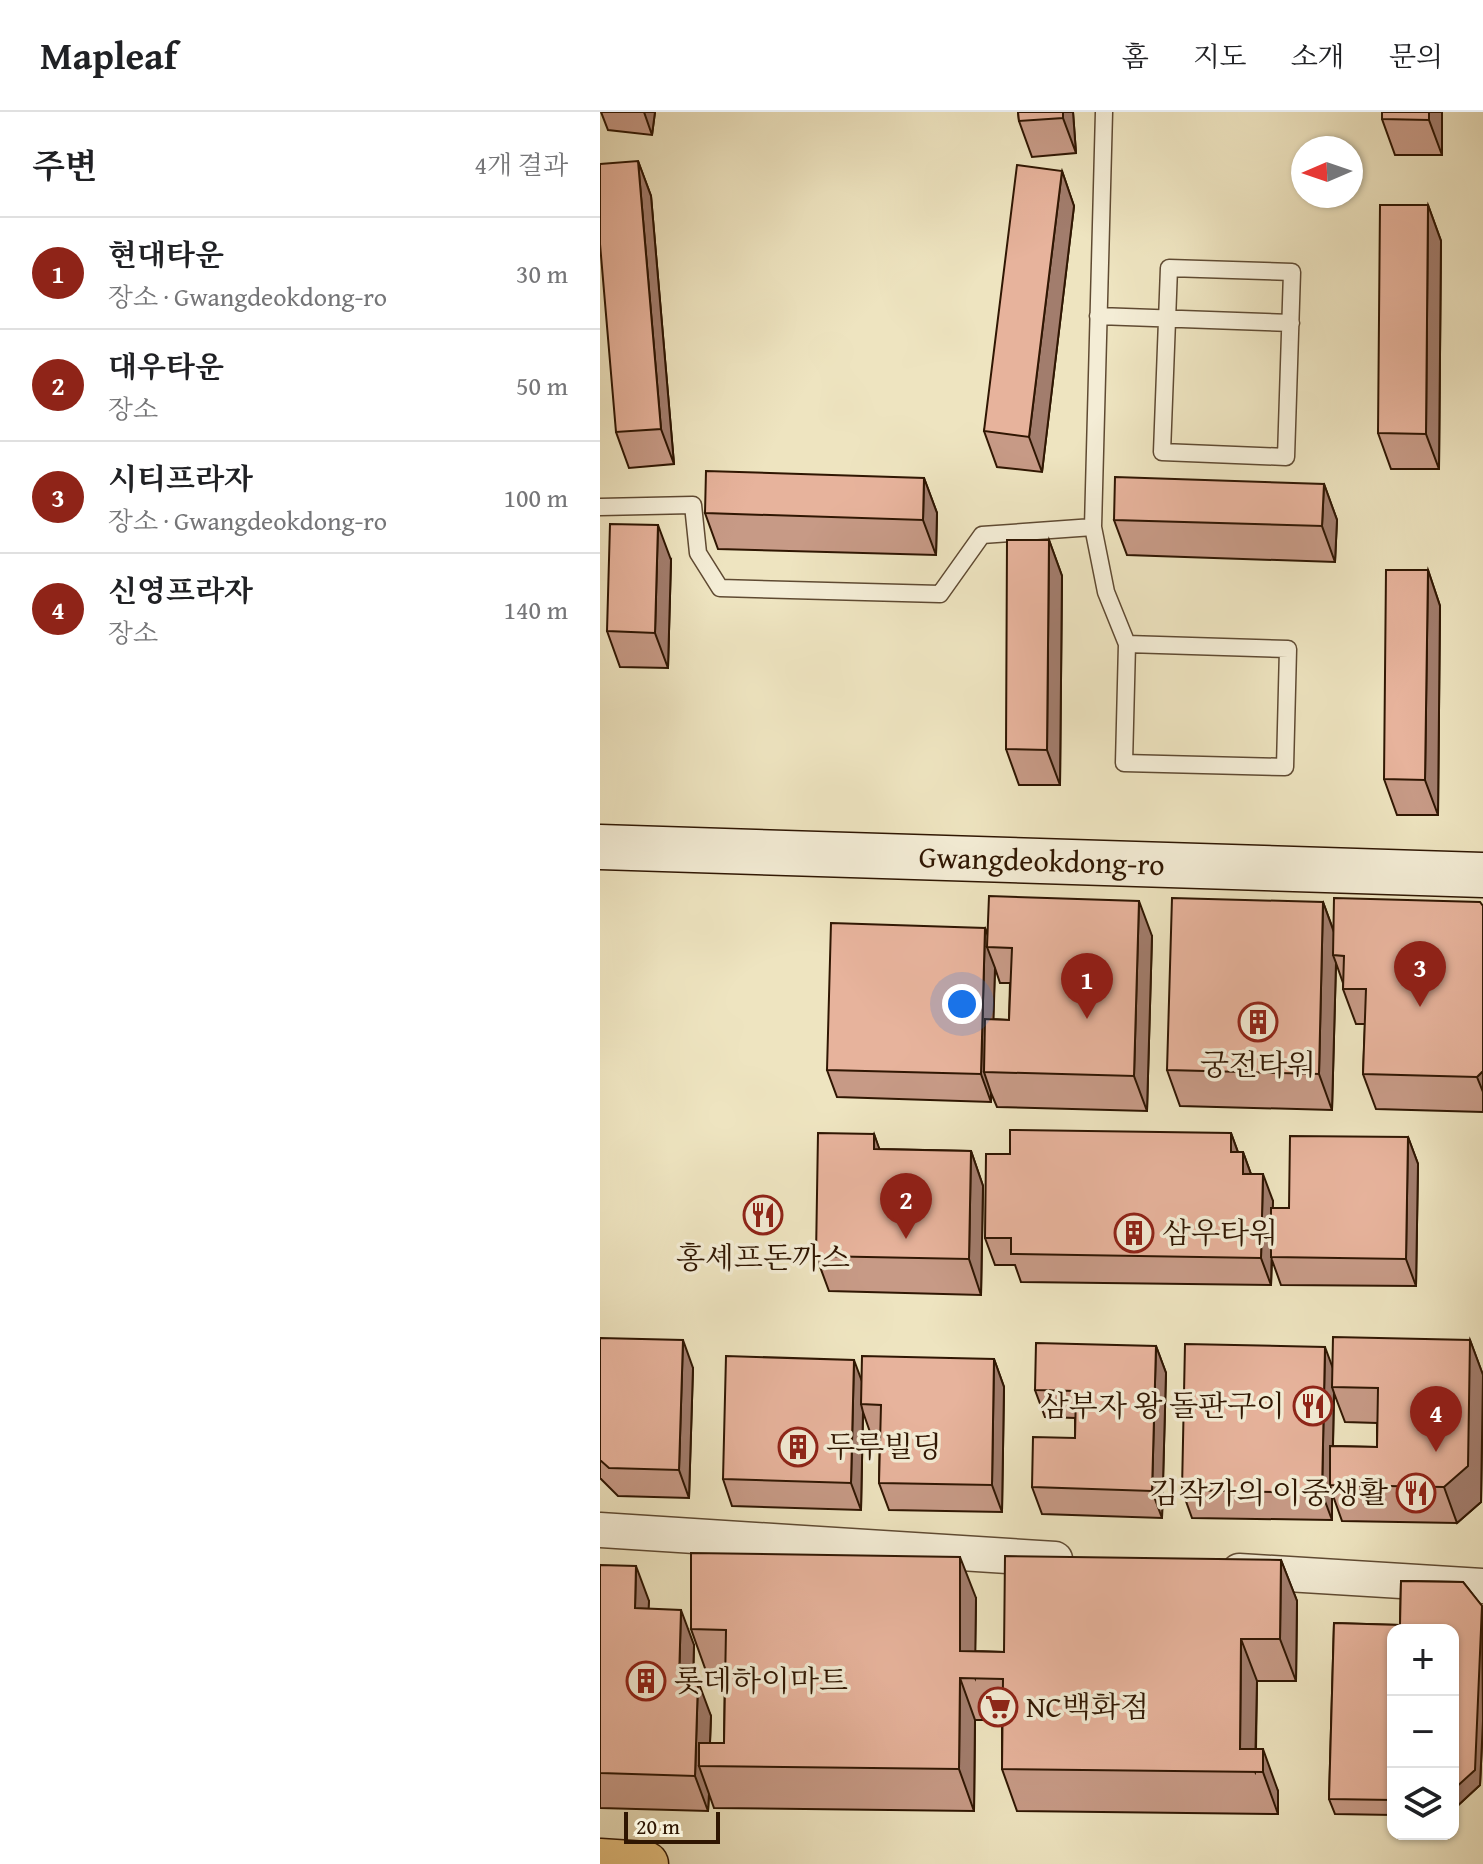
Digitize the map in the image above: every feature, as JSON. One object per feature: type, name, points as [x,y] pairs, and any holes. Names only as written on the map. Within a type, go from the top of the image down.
[{"type":"main road","points":[[600,1861],[646,1864]]},
{"type":"street","name":"Gwangdeokdong-ro","points":[[600,847],[1483,875]]},
{"type":"street","points":[[600,1530],[1089,1561]]},
{"type":"street","points":[[1215,1569],[1483,1586]]},
{"type":"lane","points":[[1104,112],[1093,527],[1106,592],[1127,644],[1124,763],[1285,767],[1288,649],[1127,644]]},
{"type":"lane","points":[[1169,268],[1292,272],[1286,457],[1162,452],[1167,319],[1169,268]]},
{"type":"lane","points":[[1098,316],[1291,323]]},
{"type":"lane","points":[[600,507],[693,505],[698,553],[720,588],[940,594],[982,535],[1093,527]]},
{"type":"building","points":[[1018,112],[1063,112],[1063,118],[1019,121]]},
{"type":"building","points":[[1382,112],[1429,112],[1429,120],[1382,119]]},
{"type":"building","points":[[638,161],[661,429],[616,432],[600,244],[600,164]]},
{"type":"building","points":[[1017,165],[1062,171],[1029,437],[984,431]]},
{"type":"building","points":[[1380,205],[1428,205],[1426,434],[1378,433]]},
{"type":"building","points":[[706,471],[924,478],[923,520],[705,513]]},
{"type":"building","points":[[1115,477],[1324,484],[1322,526],[1114,520]]},
{"type":"building","points":[[610,524],[658,525],[655,633],[607,631]]},
{"type":"building","points":[[1007,540],[1049,540],[1047,750],[1006,749]]},
{"type":"building","points":[[1386,570],[1428,570],[1425,780],[1384,779]]},
{"type":"building","points":[[989,896],[1139,901],[1134,1076],[984,1072],[985,1019],[1009,1020],[1012,948],[987,947]]},
{"type":"building","name":"궁전타워","points":[[1172,898],[1323,902],[1319,1074],[1167,1070]]},
{"type":"building","points":[[1334,898],[1480,902],[1483,906],[1483,1071],[1477,1077],[1363,1074],[1366,989],[1343,989],[1344,956],[1333,955]]},
{"type":"building","points":[[831,923],[985,928],[981,1074],[827,1070]]},
{"type":"building","name":"삼우타워","points":[[1010,1130],[1231,1133],[1231,1152],[1243,1152],[1243,1174],[1263,1174],[1261,1258],[1011,1254],[1011,1238],[985,1238],[986,1154],[1010,1154]]},
{"type":"building","points":[[818,1133],[874,1134],[874,1149],[971,1151],[969,1259],[816,1256]]},
{"type":"building","points":[[1290,1136],[1408,1137],[1406,1259],[1271,1257],[1271,1208],[1289,1208]]},
{"type":"building","points":[[1333,1337],[1470,1340],[1468,1466],[1444,1487],[1330,1485],[1330,1446],[1377,1447],[1378,1388],[1332,1387]]},
{"type":"building","points":[[600,1338],[683,1340],[679,1470],[609,1468],[600,1460]]},
{"type":"building","points":[[1036,1343],[1156,1346],[1152,1491],[1032,1487],[1033,1437],[1075,1438],[1076,1391],[1035,1390]]},
{"type":"building","points":[[1185,1344],[1325,1347],[1322,1493],[1182,1490]]},
{"type":"building","name":"두루빌딩","points":[[726,1356],[854,1360],[851,1483],[723,1479]]},
{"type":"building","points":[[862,1356],[994,1359],[992,1485],[879,1483],[881,1405],[861,1404]]},
{"type":"building","name":"NC백화점","points":[[691,1553],[960,1557],[960,1651],[1004,1652],[1005,1556],[1281,1560],[1280,1639],[1241,1639],[1240,1749],[1263,1749],[1263,1772],[1002,1769],[1003,1679],[960,1678],[959,1769],[699,1766],[699,1743],[724,1743],[726,1630],[691,1629]]},
{"type":"building","name":"롯데하이마트","points":[[600,1565],[636,1566],[635,1608],[681,1610],[679,1680],[698,1681],[695,1776],[600,1773]]},
{"type":"building","points":[[1401,1581],[1463,1582],[1482,1606],[1475,1770],[1459,1785],[1459,1624],[1400,1624]]},
{"type":"building","points":[[1334,1623],[1387,1625],[1387,1800],[1329,1799]]},
{"type":"place","name":"시티프라자","points":[[1420,1007]]},
{"type":"place","name":"현대타운","points":[[1087,1019]]},
{"type":"place","name":"궁전타워","points":[[1258,1022]]},
{"type":"place","name":"홍셰프돈까스","points":[[763,1215]]},
{"type":"place","name":"삼우타워","points":[[1134,1233]]},
{"type":"place","name":"대우타운","points":[[906,1239]]},
{"type":"place","name":"삼부자 왕 돌판구이","points":[[1313,1406]]},
{"type":"place","name":"두루빌딩","points":[[798,1447]]},
{"type":"place","name":"신영프라자","points":[[1436,1452]]},
{"type":"place","name":"김작가의 이중생활","points":[[1416,1493]]},
{"type":"place","name":"롯데하이마트","points":[[646,1681]]},
{"type":"place","name":"NC백화점","points":[[998,1707]]}]
